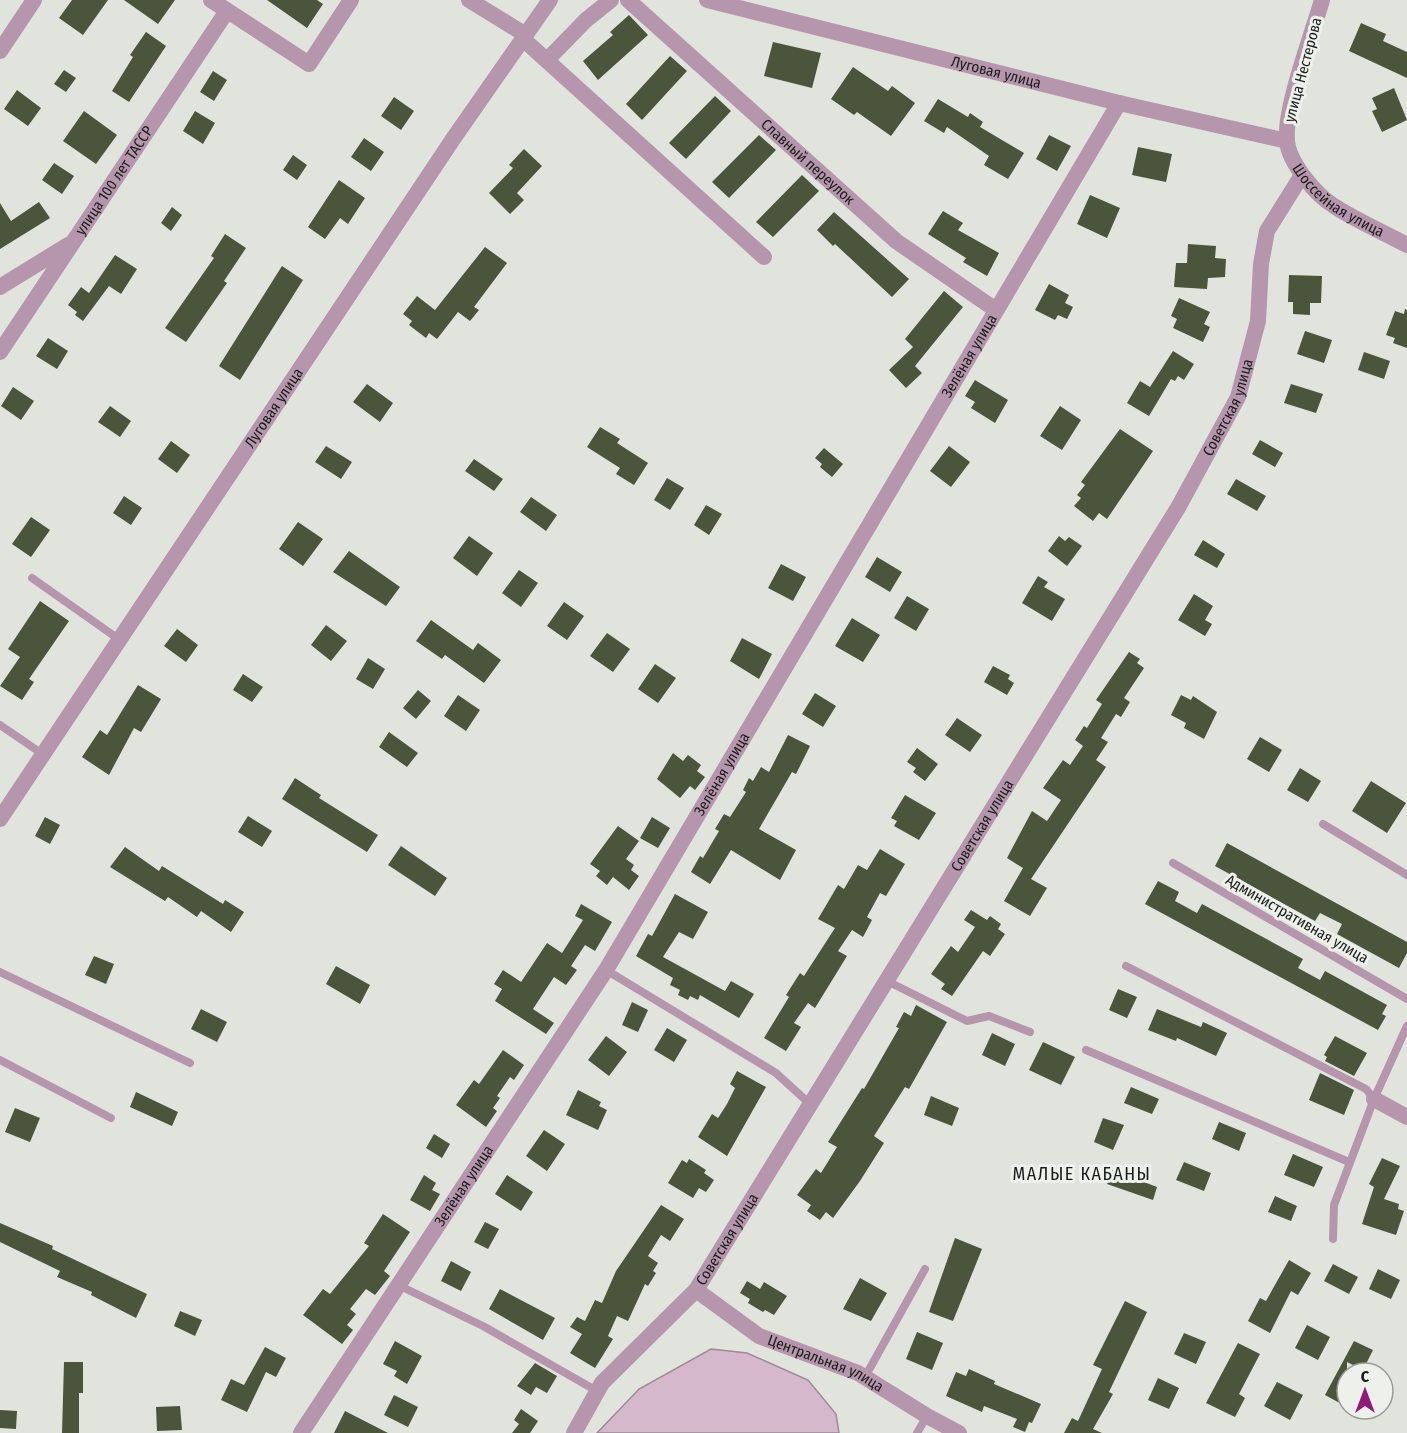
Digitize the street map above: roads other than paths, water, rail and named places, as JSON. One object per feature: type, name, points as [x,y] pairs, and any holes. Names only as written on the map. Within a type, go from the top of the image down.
[{"type":"street","points":[[0,51],[34,0]]},
{"type":"street","points":[[211,0],[309,64],[351,0]]},
{"type":"street","points":[[469,0],[524,37],[764,257]]},
{"type":"street","name":"Луговая улица","points":[[0,819],[453,139],[550,0]]},
{"type":"street","points":[[547,60],[586,20],[611,0]]},
{"type":"street","name":"Славный переулок","points":[[628,0],[896,241],[996,310]]},
{"type":"street","name":"Луговая улица","points":[[707,0],[1119,103],[1287,141]]},
{"type":"street","name":"улица Нестерова","points":[[1287,141],[1290,111],[1322,0]]},
{"type":"street","name":"улица 100 лет ТАССР","points":[[0,352],[227,11]]},
{"type":"street","name":"Зелёная улица","points":[[301,1433],[606,970],[1119,103]]},
{"type":"street","name":"Шоссейная улица","points":[[1287,141],[1290,155],[1302,175],[1332,206],[1407,245]]},
{"type":"street","name":"Советская улица","points":[[574,1433],[602,1383],[696,1290],[1173,516],[1238,397],[1258,321],[1261,264],[1267,231],[1302,175]]},
{"type":"street","points":[[0,287],[74,242]]},
{"type":"street","points":[[1374,1099],[1407,1117]]},
{"type":"street","name":"Центральная улица","points":[[696,1290],[759,1336],[865,1377],[959,1433]]},
{"type":"lane","points":[[32,578],[120,640]]},
{"type":"lane","points":[[0,724],[44,755]]},
{"type":"lane","points":[[1323,824],[1407,875]]},
{"type":"lane","name":"Административная улица","points":[[1173,863],[1407,999]]},
{"type":"lane","points":[[1126,966],[1366,1089],[1374,1099]]},
{"type":"lane","points":[[606,970],[776,1073],[811,1105]]},
{"type":"lane","points":[[0,972],[190,1063]]},
{"type":"lane","points":[[887,981],[967,1021],[989,1016],[1030,1032]]},
{"type":"lane","points":[[1333,1239],[1334,1205],[1374,1099],[1407,1026]]},
{"type":"lane","points":[[1086,1050],[1349,1162]]},
{"type":"lane","points":[[0,1060],[111,1118]]},
{"type":"lane","points":[[865,1377],[925,1269]]},
{"type":"lane","points":[[398,1285],[483,1326],[597,1391]]},
{"type":"lane","points":[[916,1433],[927,1416]]},
{"type":"district","name":"МАЛЫЕ КАБАНЫ","points":[[1082,1174]]}]
